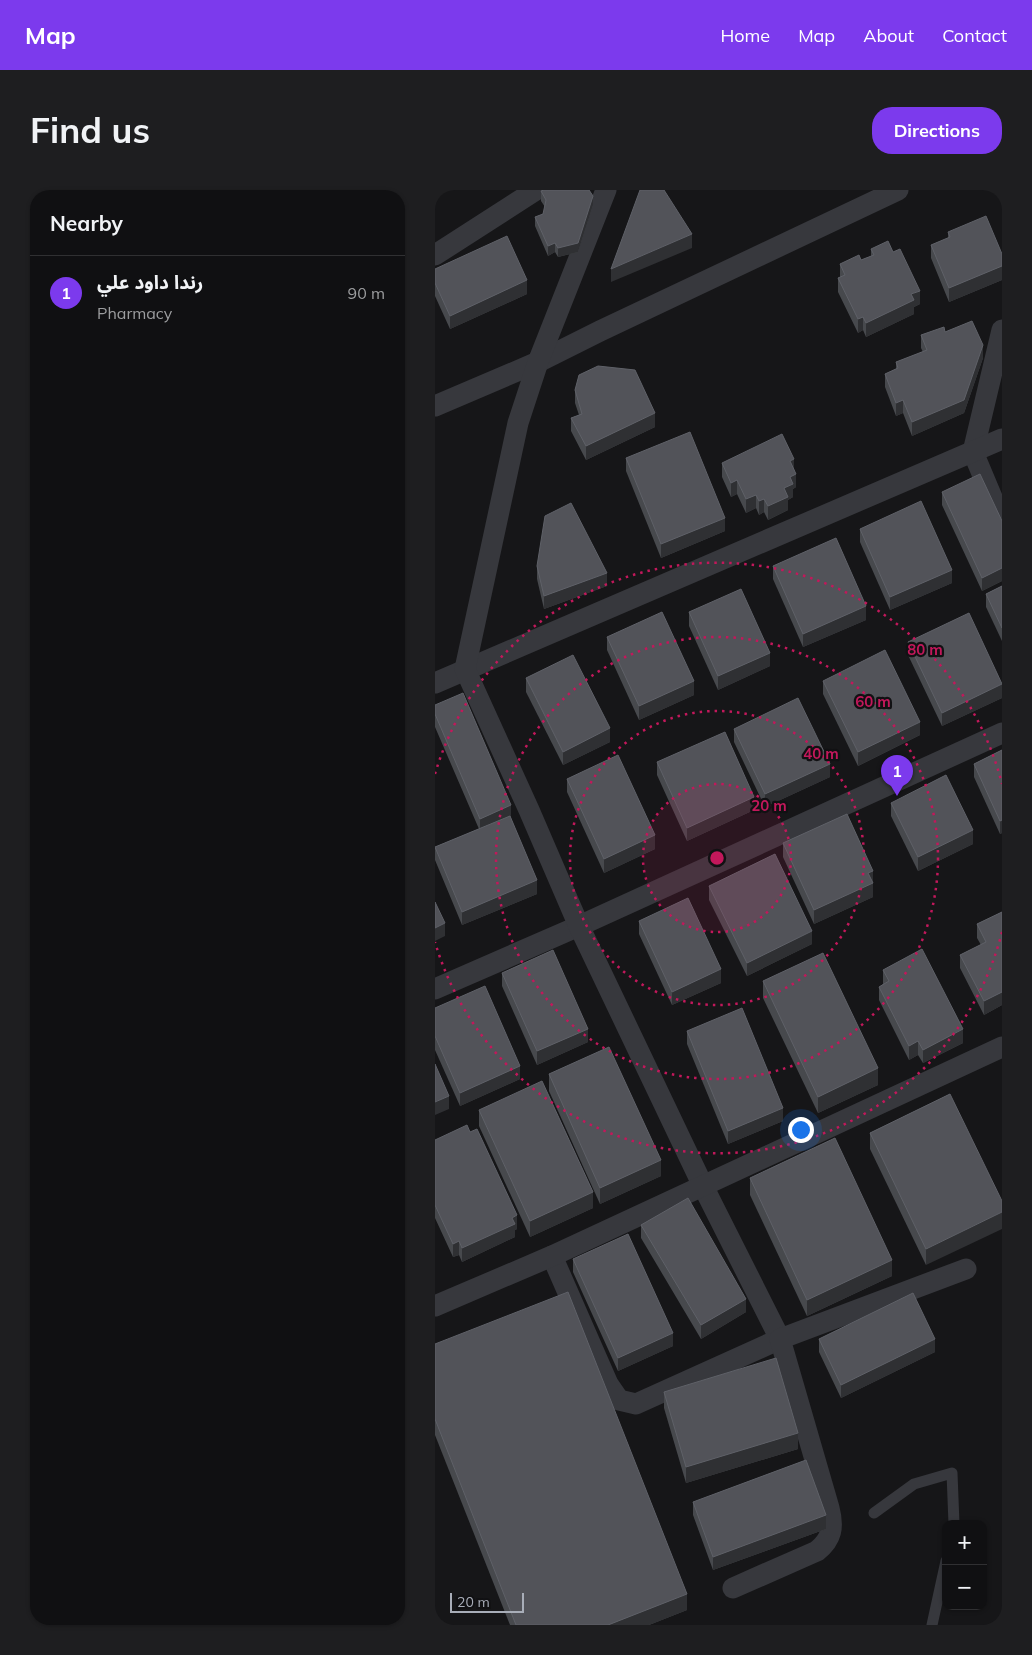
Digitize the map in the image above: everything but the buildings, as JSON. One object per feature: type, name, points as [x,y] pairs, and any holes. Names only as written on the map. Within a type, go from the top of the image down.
[{"type":"street","points":[[435,255],[537,190]]},
{"type":"street","points":[[606,190],[538,362],[519,423],[465,669],[579,926],[703,1186],[780,1339],[831,1514],[831,1532],[827,1542],[817,1552],[733,1588]]},
{"type":"street","points":[[435,406],[538,362],[898,190]]},
{"type":"street","points":[[1002,330],[973,452],[1002,521]]},
{"type":"street","points":[[435,682],[1002,438]]},
{"type":"street","points":[[435,989],[579,926],[1002,733]]},
{"type":"street","points":[[435,1306],[552,1256],[1002,1047]]},
{"type":"street","points":[[552,1256],[608,1384],[619,1400],[636,1404],[780,1339],[965,1269]]},
{"type":"lane","points":[[874,1513],[914,1484],[952,1473],[954,1520]]},
{"type":"lane","points":[[932,1625],[945,1565]]},
{"type":"place","name":"رندا داود علي","points":[[897,796]]}]
